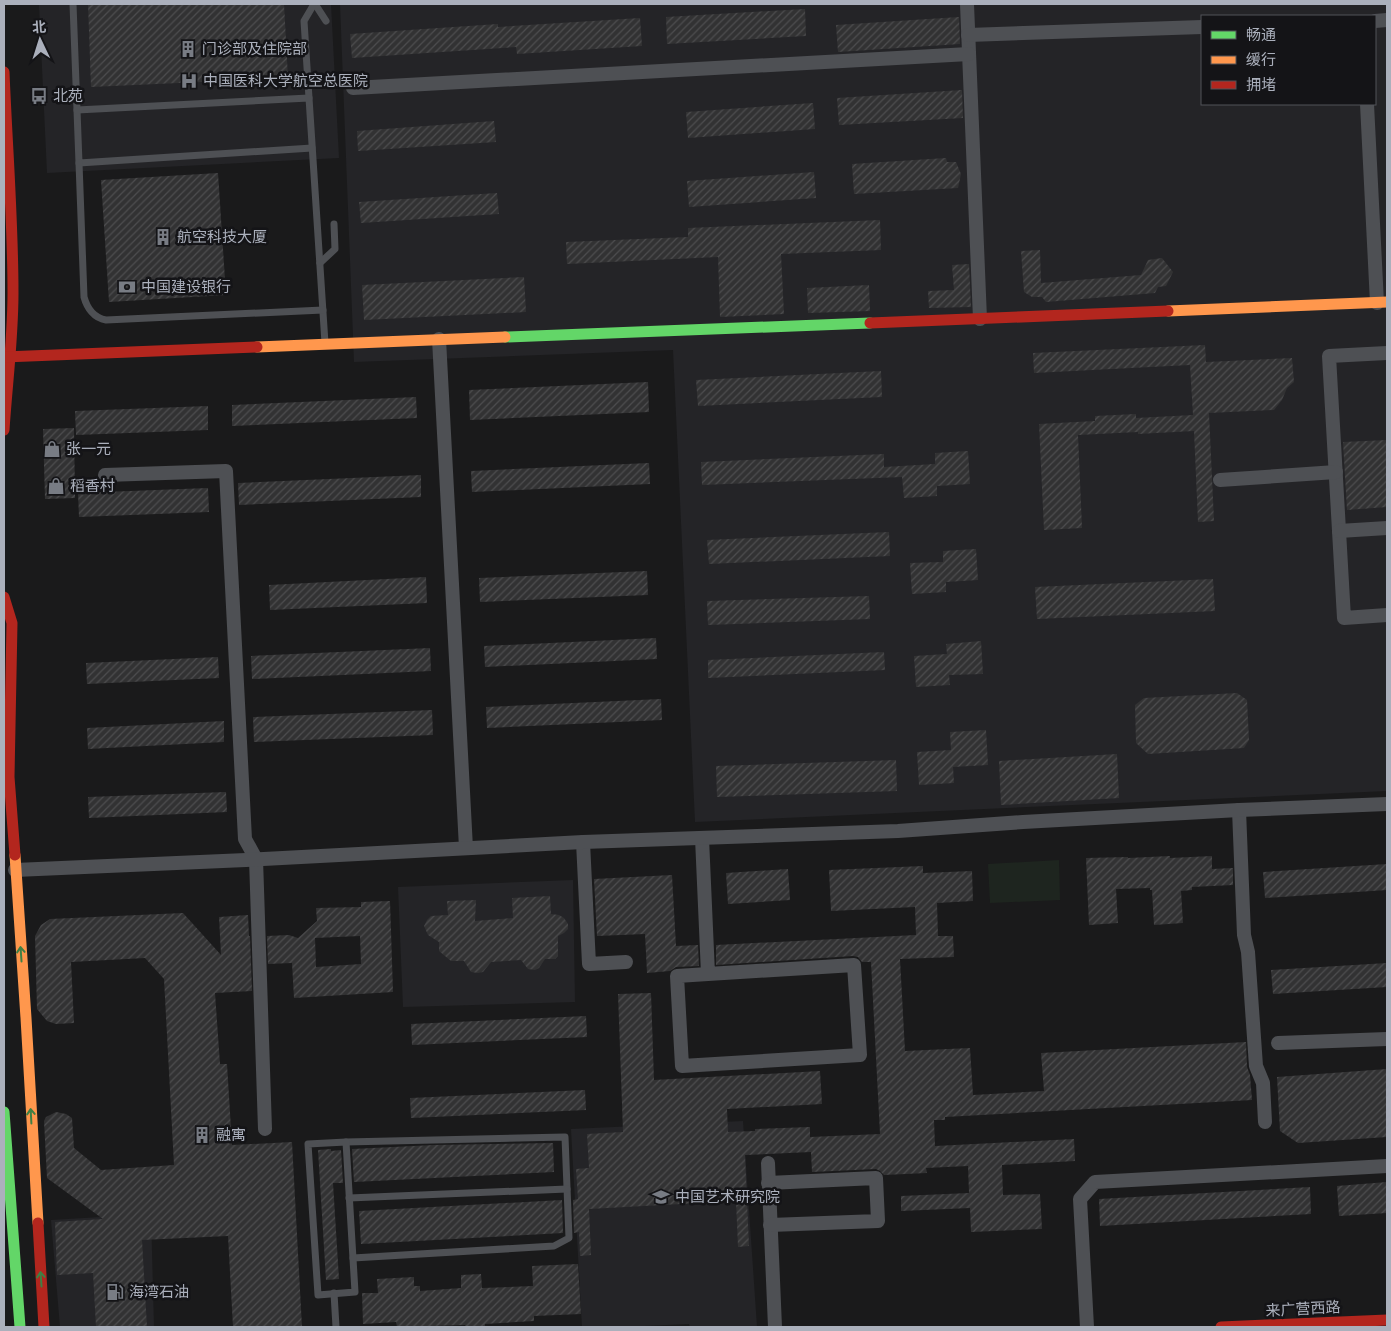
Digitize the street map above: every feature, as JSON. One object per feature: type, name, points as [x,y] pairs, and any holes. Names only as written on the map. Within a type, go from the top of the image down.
[{"type":"street","points":[[967,4],[980,319]]},
{"type":"street","points":[[968,35],[1201,27]]},
{"type":"street","points":[[353,88],[969,54]]},
{"type":"street","points":[[4,72],[10,204],[4,430]]},
{"type":"street","points":[[6,357],[1382,302],[1367,105]]},
{"type":"street","points":[[438,339],[466,848]]},
{"type":"street","points":[[1387,353],[1329,356],[1344,618],[1387,615]]},
{"type":"street","points":[[105,476],[226,471],[245,838],[256,860],[265,1129]]},
{"type":"street","points":[[1220,480],[1336,472]]},
{"type":"street","points":[[1339,531],[1387,528]]},
{"type":"street","points":[[4,596],[12,623],[9,777],[26,1018],[44,1327]]},
{"type":"street","points":[[15,870],[256,860],[583,842],[898,831],[1033,821],[1387,804]]},
{"type":"street","points":[[1239,810],[1244,935],[1248,952],[1256,1066],[1263,1083],[1265,1122]]},
{"type":"street","points":[[702,838],[708,974]]},
{"type":"street","points":[[583,842],[589,964],[626,962]]},
{"type":"street","points":[[854,965],[860,1055],[682,1066],[677,976],[708,974],[854,965]]},
{"type":"street","points":[[1278,1043],[1387,1039]]},
{"type":"street","points":[[4,1112],[20,1327]]},
{"type":"street","points":[[768,1163],[775,1327]]},
{"type":"street","points":[[1087,1327],[1080,1198],[1095,1182],[1387,1166]]},
{"type":"street","points":[[768,1183],[876,1178],[877,1195],[878,1221],[770,1226]]},
{"type":"street","name":"来广营西路","points":[[1221,1327],[1387,1320]]},
{"type":"lane","points":[[73,4],[84,297],[87,306],[98,319],[106,320],[323,310]]},
{"type":"lane","points":[[325,343],[304,21],[314,4],[326,21]]},
{"type":"lane","points":[[77,110],[309,98]]},
{"type":"lane","points":[[79,163],[312,148]]},
{"type":"lane","points":[[320,263],[335,249],[334,224]]},
{"type":"lane","points":[[346,1142],[355,1292],[318,1295],[308,1144],[346,1142],[565,1137],[569,1238],[554,1246],[353,1258]]},
{"type":"lane","points":[[349,1198],[567,1189]]},
{"type":"lane","points":[[334,1294],[336,1327]]},
{"type":"shaded area","name":"中国医科大学航空总医院","points":[[39,4],[331,4],[339,158],[47,173]]},
{"type":"shaded area","points":[[340,4],[1387,4],[1387,791],[695,822],[673,350],[354,362]]},
{"type":"shaded area","points":[[1059,860],[1060,900],[990,903],[988,864]]},
{"type":"shaded area","points":[[573,880],[575,1002],[403,1007],[398,887]]},
{"type":"shaded area","name":"中国艺术研究院","points":[[743,1121],[757,1327],[690,1327],[689,1324],[582,1327],[571,1129]]},
{"type":"shaded area","points":[[151,1214],[154,1327],[60,1327],[51,1220]]},
{"type":"building","name":"门诊部及住院部","points":[[88,4],[284,4],[288,78],[91,87]]},
{"type":"building","points":[[805,9],[806,36],[667,44],[666,17]]},
{"type":"building","points":[[959,17],[960,44],[838,52],[836,25]]},
{"type":"building","points":[[640,18],[642,46],[517,54],[516,47],[352,58],[350,34],[498,24],[498,27]]},
{"type":"building","points":[[962,90],[963,118],[839,125],[837,98]]},
{"type":"building","points":[[813,103],[815,129],[688,138],[686,112]]},
{"type":"building","points":[[494,121],[496,142],[358,151],[357,131]]},
{"type":"building","points":[[946,158],[947,162],[956,162],[961,174],[958,188],[854,194],[852,164]]},
{"type":"building","points":[[814,172],[816,198],[689,207],[687,181]]},
{"type":"building","name":"航空科技大厦","points":[[218,173],[226,295],[109,302],[101,180]]},
{"type":"building","points":[[497,193],[499,214],[361,223],[359,202]]},
{"type":"building","points":[[880,220],[881,250],[781,254],[784,314],[720,317],[718,257],[567,264],[566,242],[688,237],[688,228]]},
{"type":"building","points":[[1040,250],[1041,283],[1141,275],[1148,260],[1162,258],[1173,272],[1166,286],[1158,287],[1155,293],[1046,302],[1042,297],[1032,297],[1024,292],[1021,251]]},
{"type":"building","points":[[969,264],[971,307],[929,308],[928,291],[954,290],[952,265]]},
{"type":"building","points":[[524,277],[526,312],[364,320],[362,285]]},
{"type":"building","points":[[869,285],[870,311],[808,313],[807,288]]},
{"type":"building","points":[[1205,345],[1206,362],[1292,358],[1294,382],[1287,388],[1282,400],[1274,410],[1209,413],[1214,521],[1198,522],[1194,431],[1078,435],[1082,528],[1044,530],[1039,424],[1095,421],[1095,416],[1136,414],[1136,418],[1193,415],[1190,365],[1034,373],[1033,353]]},
{"type":"building","points":[[881,371],[882,397],[698,406],[696,380]]},
{"type":"building","points":[[648,382],[649,412],[470,420],[469,390]]},
{"type":"building","points":[[416,397],[417,418],[232,426],[232,405]]},
{"type":"building","points":[[208,406],[208,430],[76,435],[75,411]]},
{"type":"building","points":[[74,428],[75,498],[45,499],[43,429]]},
{"type":"building","points":[[1387,440],[1387,507],[1347,510],[1343,442]]},
{"type":"building","points":[[968,451],[970,484],[937,486],[937,496],[904,498],[902,477],[702,485],[701,462],[884,454],[884,467],[935,464],[935,453]]},
{"type":"building","points":[[649,463],[650,484],[472,492],[471,471]]},
{"type":"building","points":[[421,475],[421,497],[239,505],[238,483]]},
{"type":"building","points":[[208,488],[209,512],[79,517],[78,493]]},
{"type":"building","points":[[889,532],[890,556],[709,564],[707,540]]},
{"type":"building","points":[[976,549],[978,580],[946,582],[946,592],[912,594],[910,563],[943,562],[943,551]]},
{"type":"building","points":[[647,571],[648,595],[480,602],[479,578]]},
{"type":"building","points":[[426,577],[427,603],[270,610],[269,585]]},
{"type":"building","points":[[1213,579],[1215,611],[1037,619],[1035,587]]},
{"type":"building","points":[[869,596],[870,619],[708,625],[707,601]]},
{"type":"building","points":[[656,638],[657,659],[485,667],[484,646]]},
{"type":"building","points":[[981,641],[983,674],[949,675],[950,685],[916,687],[914,656],[947,654],[946,644]]},
{"type":"building","points":[[430,648],[431,671],[252,679],[251,656]]},
{"type":"building","points":[[884,652],[885,670],[708,678],[708,660]]},
{"type":"building","points":[[218,657],[219,678],[87,684],[86,663]]},
{"type":"building","points":[[1237,693],[1247,700],[1249,740],[1244,748],[1148,754],[1136,743],[1135,705],[1144,698]]},
{"type":"building","points":[[661,699],[662,720],[487,728],[486,707]]},
{"type":"building","points":[[432,710],[433,735],[254,742],[253,717]]},
{"type":"building","points":[[224,721],[224,742],[88,749],[87,728]]},
{"type":"building","points":[[986,730],[988,765],[953,767],[954,783],[919,785],[917,752],[951,750],[950,732]]},
{"type":"building","points":[[1117,754],[1119,798],[1001,805],[999,761]]},
{"type":"building","points":[[896,760],[897,791],[717,797],[716,766]]},
{"type":"building","points":[[226,792],[227,812],[89,818],[88,797]]},
{"type":"building","points":[[1170,856],[1170,858],[1212,856],[1212,869],[1233,868],[1233,885],[1192,887],[1192,890],[1181,891],[1183,923],[1154,925],[1152,890],[1150,888],[1116,889],[1118,923],[1089,925],[1086,858]]},
{"type":"building","points":[[1387,864],[1387,890],[1265,898],[1263,872]]},
{"type":"building","points":[[923,866],[923,873],[972,871],[973,901],[937,903],[938,936],[953,936],[954,957],[900,959],[905,1051],[970,1048],[973,1095],[1044,1091],[1041,1053],[1246,1042],[1247,1067],[1250,1075],[1252,1100],[945,1117],[945,1120],[934,1120],[935,1146],[1074,1139],[1075,1161],[1002,1165],[1003,1195],[1040,1194],[1042,1229],[971,1232],[970,1208],[901,1211],[901,1196],[969,1193],[968,1166],[926,1168],[927,1173],[884,1175],[876,1169],[812,1172],[811,1152],[745,1155],[749,1246],[738,1247],[736,1201],[589,1209],[591,1255],[580,1256],[579,1232],[574,1233],[573,1200],[578,1199],[576,1169],[589,1168],[587,1134],[623,1132],[618,994],[651,993],[654,1080],[820,1071],[822,1104],[727,1109],[728,1132],[810,1127],[810,1137],[880,1134],[871,962],[862,962],[858,957],[853,956],[716,965],[716,945],[916,935],[915,907],[831,911],[829,870]]},
{"type":"building","points":[[788,869],[790,900],[728,904],[726,873]]},
{"type":"building","points":[[672,875],[676,946],[698,945],[699,966],[676,967],[670,971],[647,973],[645,934],[597,936],[594,879]]},
{"type":"building","points":[[550,896],[551,914],[564,918],[568,924],[568,929],[558,936],[558,956],[555,959],[545,959],[539,968],[535,970],[528,969],[521,960],[491,962],[483,972],[471,972],[464,961],[451,961],[439,951],[439,942],[428,935],[424,926],[431,916],[448,915],[447,901],[476,900],[475,921],[513,918],[512,898]]},
{"type":"building","points":[[390,901],[393,992],[294,998],[292,963],[268,964],[267,936],[289,935],[298,938],[317,921],[316,908],[361,907],[361,902]],"holes":[[[360,936],[361,964],[316,967],[315,938]]]},
{"type":"building","points":[[183,913],[221,955],[219,917],[248,915],[252,991],[215,993],[220,1064],[227,1064],[232,1145],[292,1142],[302,1327],[233,1327],[228,1236],[142,1240],[147,1327],[96,1327],[93,1273],[57,1275],[55,1222],[103,1219],[47,1178],[44,1121],[46,1117],[56,1112],[66,1114],[72,1118],[74,1148],[101,1170],[174,1165],[164,979],[145,958],[71,962],[74,1023],[56,1024],[47,1021],[37,1009],[35,936],[41,925],[50,919]]},
{"type":"building","points":[[1387,963],[1387,987],[1273,994],[1271,970]]},
{"type":"building","points":[[586,1016],[587,1037],[412,1045],[411,1024]]},
{"type":"building","points":[[1387,1069],[1387,1137],[1298,1143],[1280,1131],[1277,1077]]},
{"type":"building","points":[[585,1090],[586,1110],[411,1118],[410,1098]]},
{"type":"building","points":[[553,1143],[554,1172],[354,1182],[352,1149],[434,1145]]},
{"type":"building","points":[[331,1149],[331,1151],[341,1150],[343,1183],[333,1183],[339,1279],[326,1280],[318,1150]]},
{"type":"building","points":[[1387,1182],[1387,1213],[1339,1216],[1337,1186]]},
{"type":"building","points":[[1310,1187],[1311,1214],[1100,1226],[1099,1199]]},
{"type":"building","points":[[562,1200],[563,1233],[361,1244],[359,1211]]},
{"type":"building","points":[[578,1264],[581,1314],[534,1316],[534,1321],[485,1324],[485,1327],[466,1327],[465,1325],[397,1327],[396,1322],[363,1324],[362,1293],[378,1293],[377,1279],[414,1277],[414,1286],[420,1286],[420,1291],[461,1288],[461,1275],[481,1274],[482,1288],[533,1286],[532,1266]]},
{"type":"traffic: fast","points":[[505,337],[870,323]]},
{"type":"traffic: fast","points":[[4,1112],[20,1327]]},
{"type":"traffic: slow","points":[[1168,311],[1387,302]]},
{"type":"traffic: slow","points":[[257,347],[505,337]]},
{"type":"traffic: slow","points":[[15,855],[38,1223]]},
{"type":"traffic: jam","points":[[4,72],[13,265],[13,310],[4,430]]},
{"type":"traffic: jam","points":[[870,323],[1168,311]]},
{"type":"traffic: jam","points":[[4,357],[257,347]]},
{"type":"traffic: jam","points":[[4,597],[12,623],[9,777],[15,855]]},
{"type":"traffic: jam","points":[[38,1223],[44,1327]]},
{"type":"traffic: jam","points":[[1221,1327],[1387,1320]]},
{"type":"place","name":"门诊部及住院部","points":[[188,49]]},
{"type":"place","name":"中国医科大学航空总医院","points":[[189,81]]},
{"type":"place","name":"北苑","points":[[39,96]]},
{"type":"place","name":"航空科技大厦","points":[[163,237]]},
{"type":"place","name":"中国建设银行","points":[[127,287]]},
{"type":"place","name":"张一元","points":[[52,449]]},
{"type":"place","name":"稻香村","points":[[56,486]]},
{"type":"place","name":"融寓","points":[[202,1135]]},
{"type":"place","name":"中国艺术研究院","points":[[661,1197]]},
{"type":"place","name":"海湾石油","points":[[115,1292]]}]
